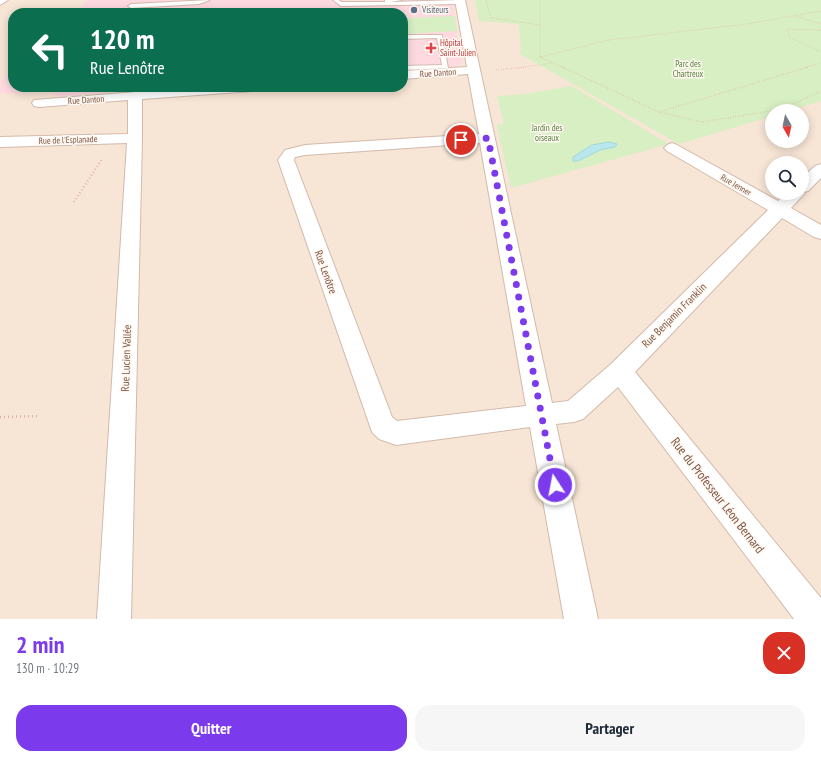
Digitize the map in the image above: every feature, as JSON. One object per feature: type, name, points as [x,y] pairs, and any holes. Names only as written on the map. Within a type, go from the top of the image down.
[{"type":"street","points":[[460,1],[581,619]]},
{"type":"street","name":"Rue Danton","points":[[408,76],[473,70]]},
{"type":"street","name":"Rue Danton","points":[[39,103],[136,92]]},
{"type":"street","name":"Rue Lucien Vallée","points":[[114,619],[126,138],[136,92]]},
{"type":"street","name":"Rue de l'Esplanade","points":[[0,142],[126,138]]},
{"type":"street","name":"Rue Lenôtre","points":[[488,138],[297,151],[286,156],[286,160],[382,424],[388,431],[396,434],[541,416]]},
{"type":"street","name":"Rue Jenner","points":[[672,148],[821,233]]},
{"type":"street","points":[[809,180],[821,169]]},
{"type":"street","name":"Rue Benjamin Franklin","points":[[541,416],[574,412],[620,371],[789,200]]},
{"type":"street","name":"Rue du Professeur Léon Bernard","points":[[620,371],[816,619]]},
{"type":"lane","points":[[190,0],[128,3],[128,7],[209,0]]},
{"type":"lane","points":[[335,0],[341,4],[364,6],[388,3],[387,0],[400,2],[460,1]]},
{"type":"lane","points":[[408,38],[440,36],[446,67],[408,68]]},
{"type":"path","points":[[486,0],[491,18],[540,25]]},
{"type":"path","points":[[540,0],[540,57]]},
{"type":"path","points":[[540,57],[609,40],[747,24],[821,11]]},
{"type":"path","points":[[794,16],[821,24]]},
{"type":"path","points":[[821,30],[787,29],[789,38],[821,52]]},
{"type":"path","points":[[540,57],[659,112],[702,122],[784,109],[821,91]]},
{"type":"path","points":[[473,70],[507,70],[554,63]]},
{"type":"path","points":[[659,112],[821,63]]},
{"type":"path","points":[[74,202],[126,138]]},
{"type":"path","points":[[0,417],[40,416]]},
{"type":"shaded area","points":[[0,0],[821,0],[821,619],[0,619]]},
{"type":"shaded area","name":"Hôpital Saint-Julien","points":[[88,0],[344,0],[345,2],[371,0],[452,0],[462,64],[454,68],[408,72],[408,8],[79,8]]},
{"type":"shaded area","points":[[8,75],[8,92],[32,92],[0,94],[0,82]]},
{"type":"shaded area","points":[[50,92],[109,92],[57,97]]},
{"type":"green space","name":"Parc des Chartreux","points":[[475,0],[821,0],[821,101],[809,105],[765,104],[765,118],[679,144],[520,54],[519,24],[479,21]]},
{"type":"green space","points":[[455,16],[457,31],[408,34],[408,18]]},
{"type":"green space","name":"Jardin des oiseaux","points":[[572,86],[669,144],[511,188],[497,125],[504,124],[497,96],[525,94]]},
{"type":"water","points":[[609,142],[617,144],[615,147],[600,150],[578,161],[573,161],[573,157],[592,145]]},
{"type":"place","name":"Visiteurs","points":[[414,10]]},
{"type":"place","name":"Hôpital Saint-Julien","points":[[431,48]]},
{"type":"route","points":[[461,140],[488,138],[555,485]]}]
